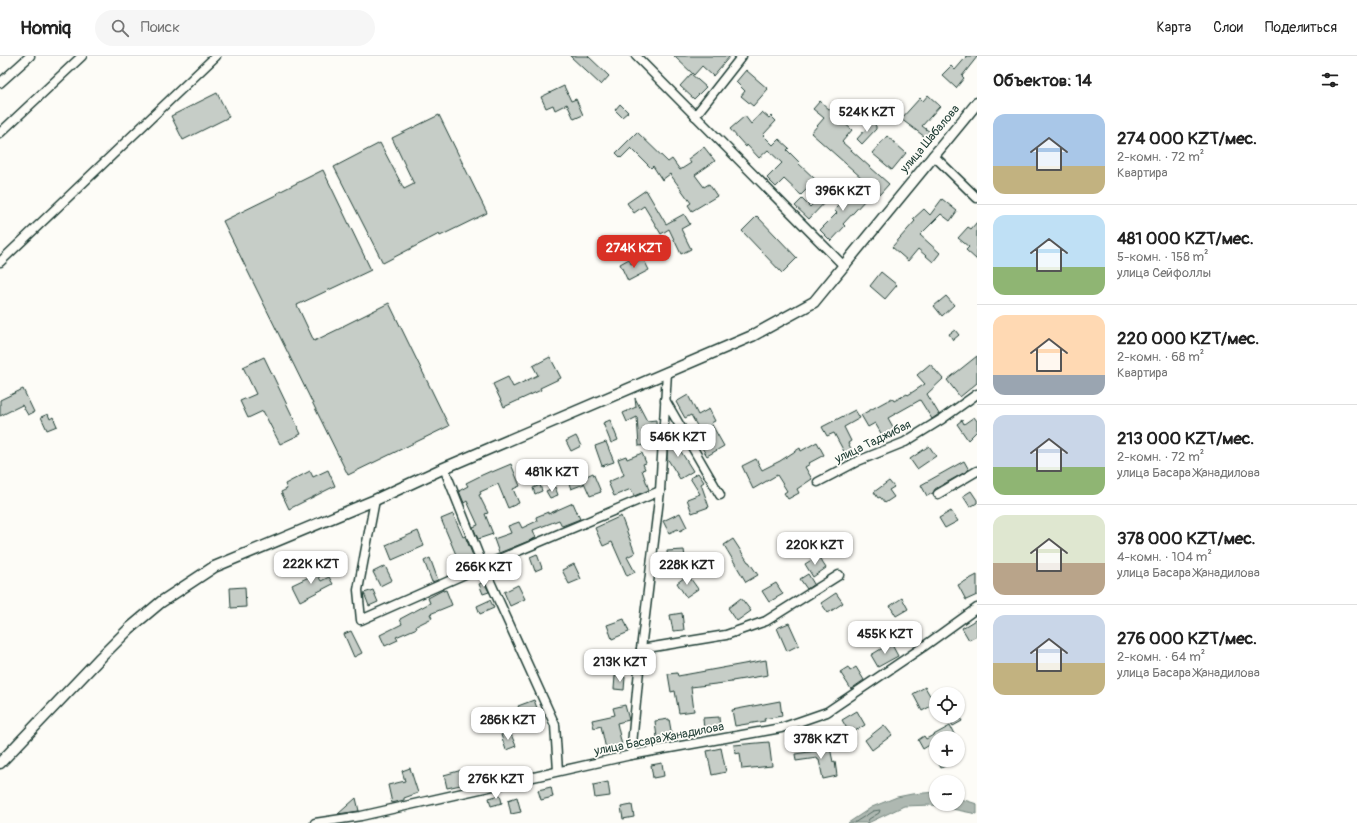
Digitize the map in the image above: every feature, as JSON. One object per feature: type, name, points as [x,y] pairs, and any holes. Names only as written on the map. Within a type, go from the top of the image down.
[{"type":"street","points":[[0,83],[30,56]]},
{"type":"street","points":[[0,133],[82,56]]},
{"type":"street","points":[[0,262],[216,56]]},
{"type":"street","points":[[636,56],[843,265]]},
{"type":"street","points":[[695,116],[742,56]]},
{"type":"street","name":"улица Шабалова","points":[[0,763],[100,657],[130,628],[161,602],[214,567],[375,500],[444,468],[752,336],[814,302],[977,103]]},
{"type":"street","points":[[933,155],[977,198]]},
{"type":"street","points":[[631,755],[641,649],[660,491],[667,372]]},
{"type":"street","name":"улица Таджибая","points":[[818,482],[858,461],[905,442],[942,419],[977,394]]},
{"type":"street","points":[[665,400],[720,495]]},
{"type":"street","points":[[444,468],[483,566],[554,725],[558,772]]},
{"type":"street","points":[[938,494],[977,471]]},
{"type":"street","points":[[375,500],[358,590],[361,620],[483,566],[660,491]]},
{"type":"street","points":[[641,649],[726,635],[766,621],[839,575]]},
{"type":"street","name":"улица Басара Жанадилова","points":[[315,823],[361,816],[631,755],[781,728],[828,712],[977,608]]},
{"type":"water","points":[[929,793],[929,805],[904,806],[868,823],[848,823],[872,807],[897,797]]},
{"type":"water","points":[[965,800],[977,804],[977,814],[962,811],[965,811]]},
{"type":"building","points":[[570,56],[588,56],[609,76],[601,85]]},
{"type":"building","points":[[674,56],[730,56],[713,76],[702,66],[694,75]]},
{"type":"building","points":[[967,56],[977,57],[962,76],[964,78],[956,88],[942,75],[951,66],[955,70]]},
{"type":"building","points":[[746,70],[768,89],[753,106],[741,96],[745,91],[736,82]]},
{"type":"building","points":[[691,74],[706,87],[694,99],[680,86]]},
{"type":"building","points":[[564,86],[571,101],[576,99],[583,115],[574,119],[567,104],[555,110],[553,105],[546,108],[541,97]]},
{"type":"building","points":[[217,93],[229,117],[183,140],[171,116]]},
{"type":"building","points":[[928,95],[940,106],[922,126],[930,132],[925,137],[901,119],[920,98],[923,101]]},
{"type":"building","points":[[820,101],[852,130],[842,142],[889,184],[880,194],[811,133],[824,118],[813,109]]},
{"type":"building","points":[[620,104],[628,112],[622,117],[615,110]]},
{"type":"building","points":[[762,112],[769,118],[771,116],[776,121],[763,135],[773,145],[779,139],[789,148],[787,150],[799,162],[798,163],[816,180],[801,195],[784,179],[776,187],[767,178],[782,163],[768,150],[759,158],[747,145],[746,147],[730,129],[745,116],[751,124]]},
{"type":"building","points":[[439,115],[487,213],[440,236],[439,234],[383,263],[334,167],[380,143],[404,189],[414,184],[392,138]]},
{"type":"building","points":[[872,122],[876,126],[876,129],[862,144],[857,139]]},
{"type":"building","points":[[637,132],[668,162],[672,159],[680,170],[691,163],[688,159],[704,147],[715,161],[695,175],[704,187],[709,184],[717,196],[692,211],[688,205],[691,203],[670,174],[662,180],[653,166],[651,168],[631,148],[621,158],[616,153]]},
{"type":"building","points":[[887,136],[906,153],[892,170],[872,153]]},
{"type":"building","points":[[323,170],[371,270],[297,305],[314,341],[389,303],[449,426],[348,475],[223,221]]},
{"type":"building","points":[[850,184],[866,199],[843,224],[845,226],[831,241],[820,230],[837,213],[834,210],[846,198],[842,193]]},
{"type":"building","points":[[646,190],[666,224],[684,214],[690,224],[681,229],[691,249],[681,254],[669,229],[661,234],[644,206],[634,213],[627,203]]},
{"type":"building","points":[[822,195],[827,200],[809,219],[795,206],[802,199],[810,207]]},
{"type":"building","points":[[942,199],[957,211],[950,221],[941,214],[920,235],[940,253],[933,262],[918,249],[908,261],[892,247],[915,221],[913,219],[924,209],[930,215]]},
{"type":"building","points":[[757,216],[797,258],[782,273],[742,231]]},
{"type":"building","points":[[977,222],[977,260],[966,250],[969,247],[958,238],[968,227],[971,229]]},
{"type":"building","points":[[643,258],[649,270],[628,281],[620,264],[629,259],[631,264]]},
{"type":"building","points":[[881,272],[897,285],[885,299],[870,286]]},
{"type":"building","points":[[946,296],[954,305],[942,316],[934,306]]},
{"type":"building","points":[[955,330],[959,335],[953,340],[949,334]]},
{"type":"building","points":[[977,356],[977,383],[960,397],[947,380]]},
{"type":"building","points":[[264,357],[301,434],[280,444],[263,411],[248,418],[240,401],[256,394],[243,367]]},
{"type":"building","points":[[550,357],[561,378],[540,388],[541,390],[504,407],[493,384],[508,377],[513,387],[538,375],[533,366]]},
{"type":"building","points":[[930,364],[943,379],[927,394],[939,414],[932,419],[920,400],[888,418],[897,434],[885,440],[875,423],[868,427],[861,415],[892,398],[894,401],[907,394],[908,395],[925,384],[917,375]]},
{"type":"building","points":[[23,389],[34,412],[28,415],[22,405],[0,416],[0,400]]},
{"type":"building","points":[[688,395],[698,415],[709,409],[715,421],[711,423],[724,446],[707,456],[699,443],[705,440],[691,415],[685,418],[676,402]]},
{"type":"building","points":[[635,398],[647,421],[656,420],[657,444],[639,446],[637,417],[627,422],[623,413],[636,407]]},
{"type":"building","points":[[855,410],[860,418],[844,427],[851,441],[848,443],[854,454],[847,457],[834,433],[827,436],[822,427]]},
{"type":"building","points":[[48,414],[50,419],[53,417],[57,426],[47,430],[41,417]]},
{"type":"building","points":[[974,417],[977,421],[977,431],[968,440],[957,424],[962,420],[964,424]]},
{"type":"building","points":[[610,420],[618,440],[611,443],[603,423]]},
{"type":"building","points":[[576,436],[581,446],[571,451],[566,441]]},
{"type":"building","points":[[676,436],[683,448],[680,450],[693,471],[680,479],[667,458],[668,441]]},
{"type":"building","points":[[606,442],[614,462],[602,466],[595,446]]},
{"type":"building","points":[[817,442],[824,455],[809,463],[810,464],[805,467],[812,479],[797,489],[799,493],[788,499],[784,493],[787,491],[777,475],[753,489],[742,466],[756,459],[762,470],[780,461],[800,448],[801,451]]},
{"type":"building","points":[[929,446],[936,456],[917,469],[910,459]]},
{"type":"building","points":[[642,453],[646,463],[643,464],[645,469],[642,470],[649,490],[634,496],[631,489],[614,496],[608,482],[624,475],[618,459],[626,456],[627,459]]},
{"type":"building","points":[[964,461],[969,470],[935,489],[933,493],[927,496],[921,485]]},
{"type":"building","points":[[511,464],[520,486],[513,489],[519,503],[508,508],[498,484],[480,492],[481,494],[479,495],[488,513],[485,514],[493,534],[478,539],[473,527],[478,525],[467,501],[464,503],[459,491],[468,486],[466,483],[491,471],[492,472]]},
{"type":"building","points":[[328,470],[335,486],[289,509],[281,492],[287,489],[285,484],[310,471],[313,477]]},
{"type":"building","points":[[593,473],[601,492],[590,496],[582,478]]},
{"type":"building","points":[[698,473],[704,482],[701,484],[709,507],[692,513],[687,499],[700,494],[690,478]]},
{"type":"building","points":[[580,476],[584,484],[571,489],[568,481]]},
{"type":"building","points":[[889,481],[894,487],[889,490],[894,497],[885,503],[880,497],[878,498],[874,492]]},
{"type":"building","points":[[540,485],[542,491],[535,494],[533,488]]},
{"type":"building","points":[[555,487],[558,495],[550,498],[546,491]]},
{"type":"building","points":[[971,491],[977,500],[977,503],[970,507],[963,496]]},
{"type":"building","points":[[573,503],[580,519],[562,526],[559,520],[533,530],[536,538],[499,553],[494,539],[511,533],[508,526],[519,522],[522,528],[537,521],[536,517],[548,512],[548,514]]},
{"type":"building","points":[[951,511],[958,521],[945,528],[939,518]]},
{"type":"building","points":[[680,513],[687,527],[680,531],[678,529],[669,533],[663,521]]},
{"type":"building","points":[[453,514],[463,537],[465,536],[476,563],[462,569],[441,519]]},
{"type":"building","points":[[621,516],[635,553],[627,557],[635,572],[627,576],[612,542],[603,546],[595,528]]},
{"type":"building","points":[[418,531],[424,546],[392,560],[386,545]]},
{"type":"building","points":[[733,539],[758,575],[746,582],[724,545]]},
{"type":"building","points":[[684,550],[686,564],[668,565],[667,551]]},
{"type":"building","points":[[537,554],[542,568],[535,571],[530,557]]},
{"type":"building","points":[[818,556],[826,568],[813,577],[805,564]]},
{"type":"building","points":[[430,558],[438,580],[432,582],[424,561]]},
{"type":"building","points":[[574,564],[581,579],[569,584],[562,570]]},
{"type":"building","points":[[385,566],[392,580],[380,586],[373,572]]},
{"type":"building","points":[[314,568],[321,581],[329,577],[333,584],[300,601],[292,585],[311,576],[308,571]]},
{"type":"building","points":[[808,574],[814,584],[807,589],[800,579]]},
{"type":"building","points":[[688,575],[698,589],[686,597],[677,583]]},
{"type":"building","points":[[977,575],[977,595],[966,600],[958,585]]},
{"type":"building","points":[[484,582],[489,592],[483,594],[479,584]]},
{"type":"building","points":[[776,583],[783,594],[769,602],[762,591]]},
{"type":"building","points":[[518,585],[525,599],[510,606],[504,592]]},
{"type":"building","points":[[245,587],[246,607],[231,608],[230,588]]},
{"type":"building","points":[[373,590],[378,602],[369,606],[364,593]]},
{"type":"building","points":[[443,590],[446,590],[452,605],[430,614],[432,618],[416,626],[417,628],[396,637],[398,640],[385,646],[380,635],[402,624],[400,619],[430,603],[428,598]]},
{"type":"building","points":[[836,593],[843,603],[828,613],[821,603]]},
{"type":"building","points":[[741,598],[751,611],[737,621],[728,608]]},
{"type":"building","points":[[902,598],[908,609],[896,616],[890,606]]},
{"type":"building","points":[[490,600],[494,608],[480,614],[477,606]]},
{"type":"building","points":[[682,613],[684,630],[673,631],[670,615]]},
{"type":"building","points":[[624,619],[629,632],[612,639],[607,625]]},
{"type":"building","points":[[977,619],[977,636],[969,640],[962,628]]},
{"type":"building","points":[[789,623],[799,645],[787,651],[777,628]]},
{"type":"building","points":[[351,631],[362,653],[354,657],[344,634]]},
{"type":"building","points":[[891,643],[898,656],[878,667],[871,655]]},
{"type":"building","points":[[766,660],[768,675],[732,682],[691,687],[694,711],[679,713],[675,691],[671,692],[668,674],[677,673],[678,676]]},
{"type":"building","points":[[848,667],[850,671],[856,667],[864,680],[851,689],[840,672]]},
{"type":"building","points":[[615,676],[625,677],[624,690],[614,689]]},
{"type":"building","points":[[925,687],[929,694],[929,707],[922,711],[913,694]]},
{"type":"building","points":[[534,700],[540,716],[525,722],[518,706]]},
{"type":"building","points":[[780,701],[782,716],[764,719],[765,721],[735,726],[732,710]]},
{"type":"building","points":[[625,705],[629,720],[617,723],[623,750],[607,754],[601,726],[594,728],[592,720],[615,715],[613,708]]},
{"type":"building","points":[[857,711],[865,725],[850,734],[842,720]]},
{"type":"building","points":[[719,717],[720,730],[704,731],[703,718]]},
{"type":"building","points":[[669,719],[672,736],[657,738],[655,721]]},
{"type":"building","points":[[951,723],[958,723],[953,726]]},
{"type":"building","points":[[884,725],[892,735],[872,750],[865,740]]},
{"type":"building","points":[[950,726],[952,731],[941,731]]},
{"type":"building","points":[[510,732],[516,746],[506,750],[501,735]]},
{"type":"building","points":[[924,736],[926,739],[929,737],[929,745],[923,749],[918,740]]},
{"type":"building","points":[[769,742],[772,766],[742,769],[740,753],[735,754],[734,745]]},
{"type":"building","points":[[829,743],[833,762],[835,761],[837,776],[823,779],[819,760],[817,758],[796,761],[795,754],[816,751],[815,747]]},
{"type":"building","points":[[721,748],[726,772],[712,775],[707,751]]},
{"type":"building","points":[[662,763],[664,776],[653,778],[651,765]]},
{"type":"building","points":[[410,768],[418,793],[404,798],[404,800],[392,803],[388,785],[405,781],[402,771]]},
{"type":"building","points":[[462,770],[465,784],[447,788],[444,775]]},
{"type":"building","points":[[608,782],[610,796],[595,798],[593,785]]},
{"type":"building","points":[[551,787],[553,797],[541,800],[538,790]]},
{"type":"building","points":[[500,795],[502,803],[491,806],[489,798]]},
{"type":"building","points":[[517,797],[521,812],[511,814],[508,800]]},
{"type":"building","points":[[356,798],[359,811],[338,814]]},
{"type":"building","points":[[632,805],[634,817],[623,819],[621,807]]}]
